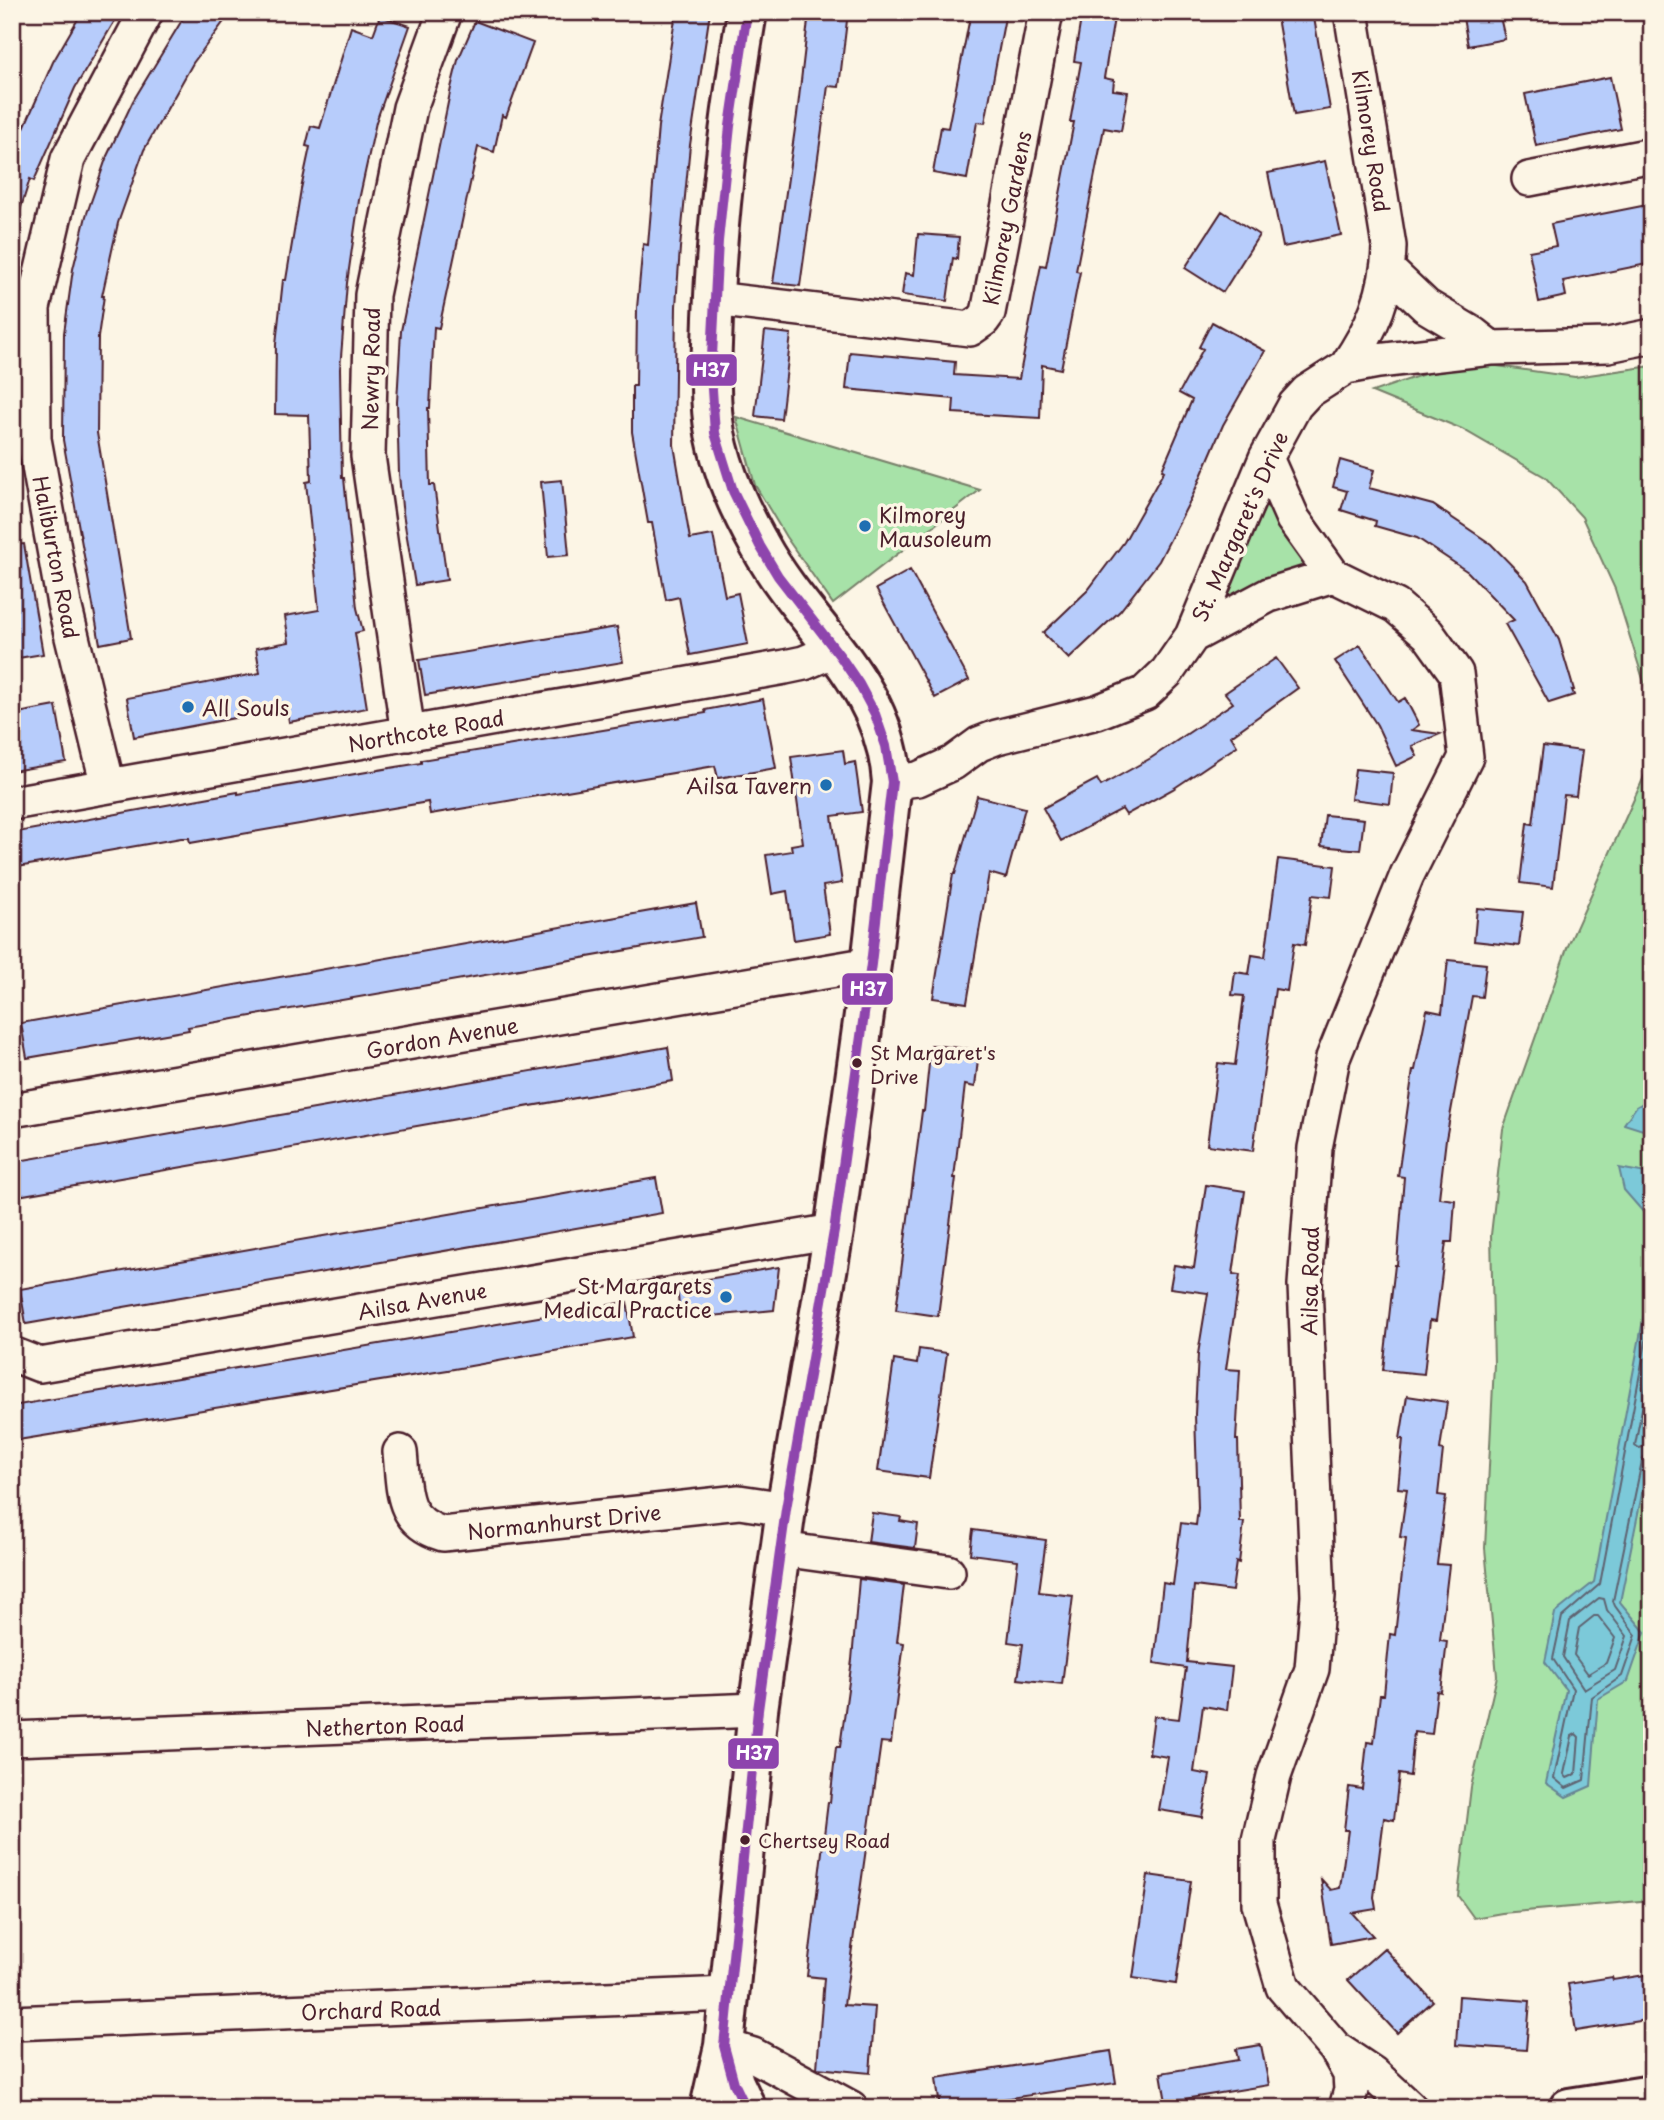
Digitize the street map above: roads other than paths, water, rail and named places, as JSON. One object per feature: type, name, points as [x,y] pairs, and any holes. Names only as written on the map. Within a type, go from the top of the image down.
[{"type":"main road","points":[[710,2108],[724,2046],[758,1710],[786,1509],[834,1231],[871,964],[892,782],[889,753],[880,726],[859,684],[836,649],[783,584],[766,557],[738,504],[723,466],[715,431],[711,380],[714,299],[722,195],[747,12]]},
{"type":"main road","points":[[724,2046],[734,2083],[747,2108]]},
{"type":"main road","points":[[1569,2108],[1652,2095]]},
{"type":"street","name":"Haliburton Road","points":[[108,786],[64,604],[34,439],[33,308],[68,159],[146,12]]},
{"type":"street","name":"Newry Road","points":[[408,734],[368,456],[372,295],[411,108],[445,12]]},
{"type":"street","name":"Kilmorey Gardens","points":[[714,299],[970,329],[983,320],[988,313],[1046,12]]},
{"type":"street","name":"Kilmorey Road","points":[[1346,367],[1373,324],[1385,290],[1389,246],[1351,12]]},
{"type":"street","points":[[1529,179],[1652,155]]},
{"type":"street","points":[[1388,270],[1426,306],[1474,334],[1491,348]]},
{"type":"street","name":"St. Margaret's Drive","points":[[892,782],[918,779],[953,763],[979,744],[1097,712],[1145,693],[1167,672],[1192,636],[1266,458],[1294,405],[1307,392],[1346,367],[1378,360],[1491,348],[1608,345],[1652,336]]},
{"type":"street","name":"Ailsa Road","points":[[1266,458],[1293,519],[1333,575],[1396,606],[1428,634],[1456,673],[1466,757],[1407,875],[1333,1058],[1315,1148],[1305,1285],[1318,1597],[1312,1669],[1274,1776],[1259,1840],[1259,1904],[1283,1987],[1336,2049],[1350,2074],[1346,2108]]},
{"type":"street","points":[[1192,636],[1269,596],[1333,575]]},
{"type":"street","name":"Northcote Road","points":[[12,803],[785,667],[804,663],[836,649]]},
{"type":"street","name":"Gordon Avenue","points":[[12,1110],[871,964]]},
{"type":"street","name":"Ailsa Avenue","points":[[12,1354],[40,1364],[834,1231]]},
{"type":"street","name":"Normanhurst Drive","points":[[400,1452],[405,1500],[412,1514],[424,1528],[443,1534],[739,1502],[786,1509]]},
{"type":"street","points":[[781,1549],[948,1572]]},
{"type":"street","name":"Netherton Road","points":[[12,1739],[758,1710]]},
{"type":"street","name":"Orchard Road","points":[[12,2023],[729,1994]]},
{"type":"street","points":[[724,2046],[753,2055],[862,2106]]},
{"type":"street","name":"Ailsa Road","points":[[1336,2049],[1372,2073],[1410,2108]]},
{"type":"water","points":[[1652,1098],[1652,1133],[1624,1124],[1636,1107]]},
{"type":"water","points":[[1619,1168],[1652,1174],[1652,1222],[1624,1190]]},
{"type":"water","points":[[1652,1272],[1652,1445],[1620,1602],[1645,1632],[1628,1681],[1598,1699],[1591,1786],[1566,1797],[1546,1783],[1566,1690],[1545,1662],[1555,1613],[1594,1582]]},
{"type":"place","name":"Kilmorey Mausoleum","points":[[865,526]]},
{"type":"place","name":"All Souls","points":[[188,707]]},
{"type":"place","name":"Ailsa Tavern","points":[[826,785]]},
{"type":"place","name":"St Margaret's Drive","points":[[857,1063]]},
{"type":"place","name":"St Margarets Medical Practice","points":[[726,1297]]},
{"type":"place","name":"Chertsey Road","points":[[745,1840]]}]
